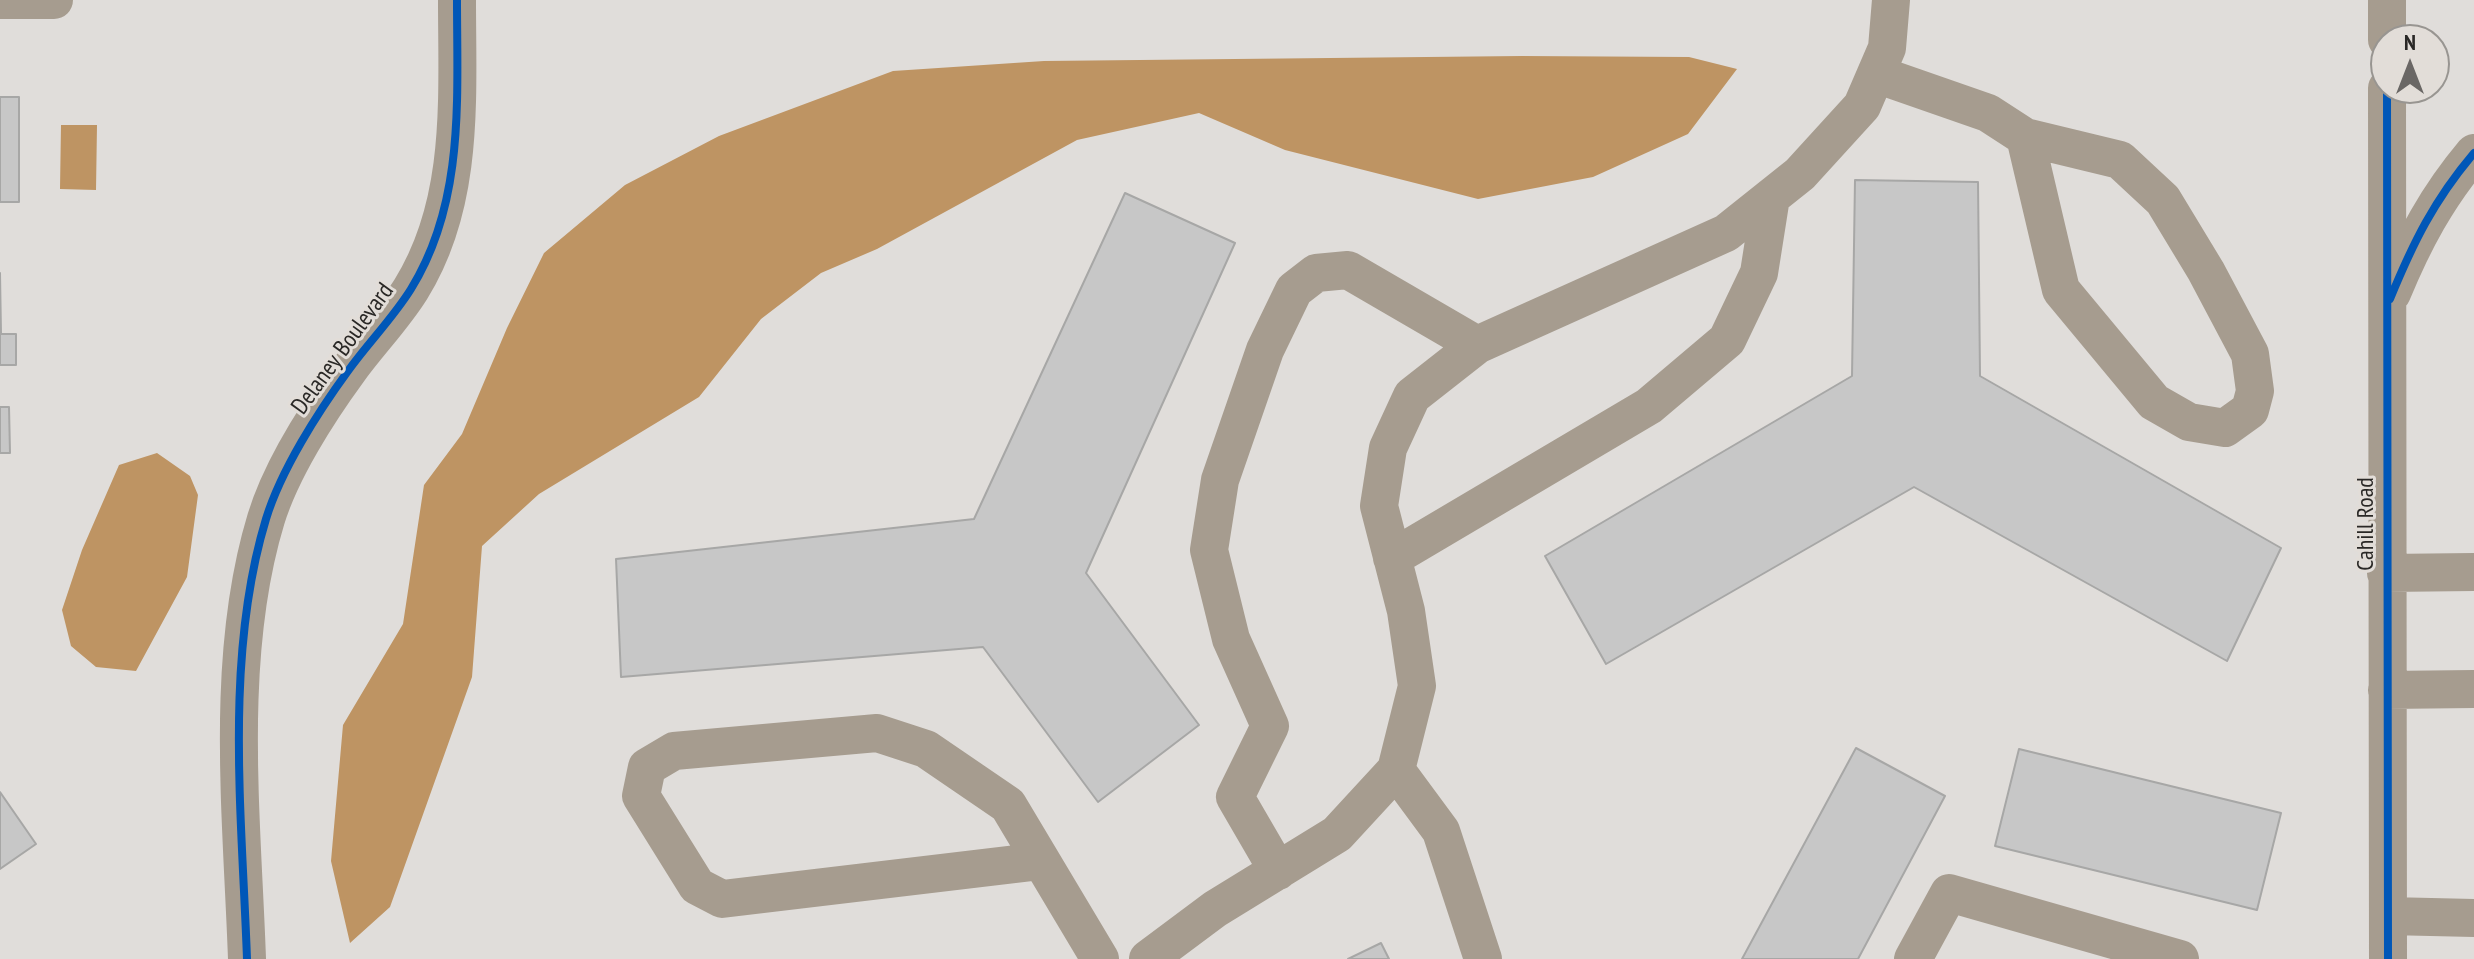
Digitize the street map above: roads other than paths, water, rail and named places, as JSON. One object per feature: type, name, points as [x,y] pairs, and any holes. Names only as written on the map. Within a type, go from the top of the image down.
[{"type":"street","points":[[0,0],[54,0]]},
{"type":"street","name":"Delaney Boulevard","points":[[247,959],[241,686],[247,600],[267,517],[303,439],[349,369],[412,288],[441,228],[454,163],[457,0]]},
{"type":"street","points":[[1148,959],[1215,909],[1337,834],[1396,770],[1417,686],[1406,611],[1379,506],[1388,448],[1412,396],[1477,345],[1726,233],[1800,174],[1862,106],[1887,48],[1891,0]]},
{"type":"street","points":[[2387,0],[2387,24]]},
{"type":"street","points":[[1876,74],[1988,113],[2025,137],[2120,160],[2163,200],[2206,271],[2250,354],[2255,391],[2250,410],[2225,428],[2189,422],[2154,402],[2061,290],[2025,137]]},
{"type":"street","name":"Cahill Road","points":[[2387,104],[2388,959]]},
{"type":"street","points":[[2385,310],[2416,237],[2449,182],[2474,153]]},
{"type":"street","points":[[1392,558],[1649,406],[1727,340],[1759,273],[1771,197]]},
{"type":"street","points":[[1278,871],[1235,797],[1270,726],[1231,639],[1209,550],[1220,480],[1265,350],[1294,290],[1316,273],[1348,270],[1477,345]]},
{"type":"street","points":[[2386,573],[2474,572]]},
{"type":"street","points":[[2387,690],[2474,689]]},
{"type":"street","points":[[1041,861],[722,899],[697,886],[641,796],[647,767],[674,751],[877,733],[926,749],[1008,805],[1100,959]]},
{"type":"street","points":[[1396,770],[1441,831],[1483,959]]},
{"type":"street","points":[[1913,959],[1949,893],[2180,959]]},
{"type":"street","points":[[2388,916],[2474,918]]}]
